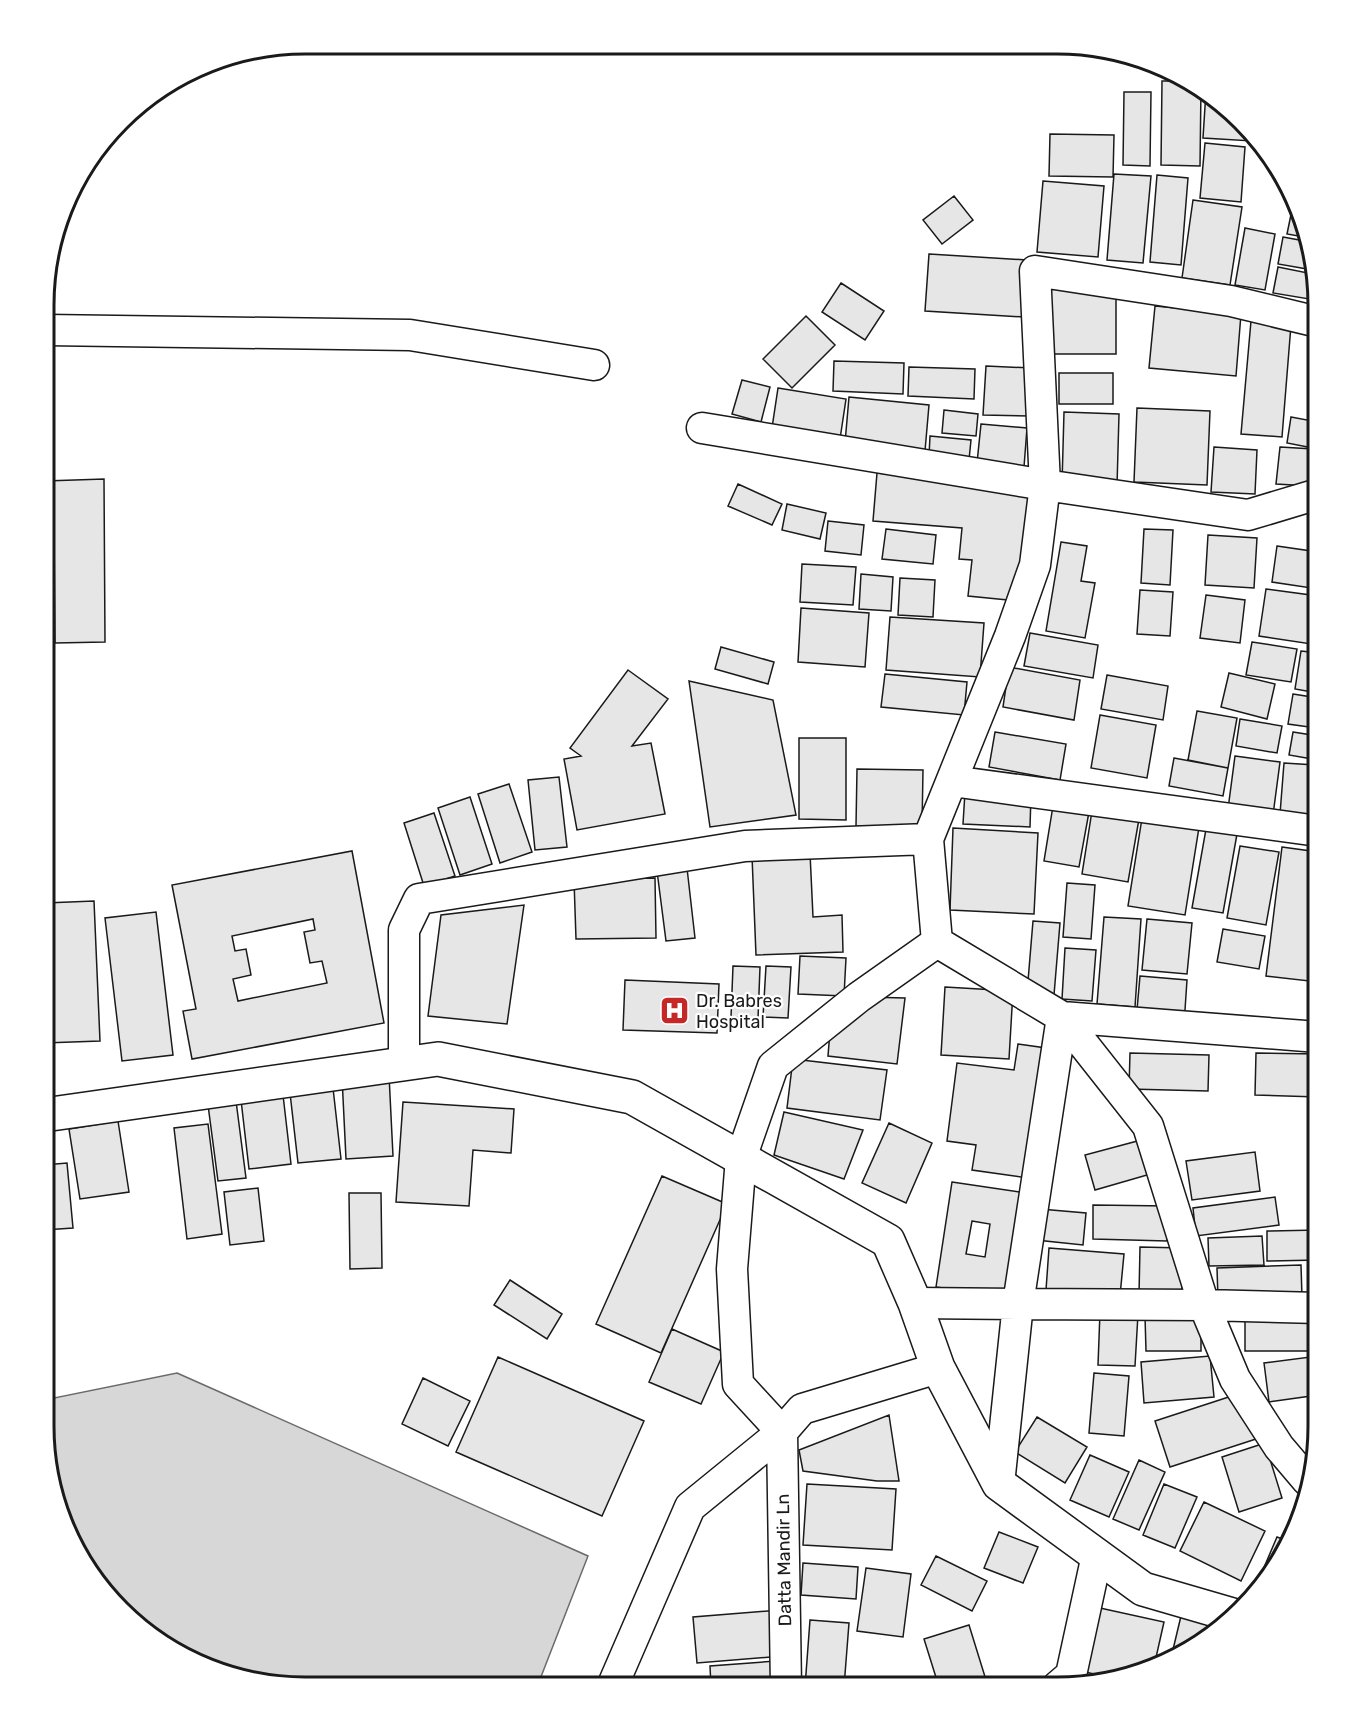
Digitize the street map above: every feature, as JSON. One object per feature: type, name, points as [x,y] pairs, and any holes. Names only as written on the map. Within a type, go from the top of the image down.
[{"type":"street","points":[[937,942],[928,839],[1010,636],[1035,565],[1045,485],[1035,271],[1231,301],[1308,320]]},
{"type":"street","points":[[54,330],[410,335],[594,365]]},
{"type":"street","points":[[702,428],[1045,485],[1248,515],[1308,497]]},
{"type":"street","points":[[952,781],[1308,830]]},
{"type":"street","points":[[404,1065],[404,930],[419,899],[745,846],[928,839]]},
{"type":"street","points":[[937,942],[1062,1017],[1148,1126],[1204,1305],[1234,1379],[1279,1447],[1303,1475]]},
{"type":"street","points":[[782,1432],[738,1384],[732,1269],[741,1158],[773,1066],[859,996],[937,942]]},
{"type":"street","points":[[1062,1017],[1308,1036]]},
{"type":"street","points":[[999,1484],[1018,1304],[1062,1017]]},
{"type":"street","points":[[54,1114],[438,1059],[632,1097],[888,1241],[915,1303],[938,1368],[999,1484],[1143,1589],[1225,1613]]},
{"type":"street","points":[[915,1303],[1308,1308]]},
{"type":"street","points":[[616,1677],[690,1507],[782,1432],[802,1409],[938,1368]]},
{"type":"street","name":"Datta Mandir Ln","points":[[782,1432],[786,1677]]},
{"type":"street","points":[[1070,1676],[1097,1555]]},
{"type":"shaded area","points":[[177,1373],[588,1556],[541,1677],[272,1675],[224,1664],[165,1635],[139,1615],[116,1592],[96,1566],[80,1537],[67,1507],[56,1459],[54,1398]]},
{"type":"building","points":[[1162,81],[1170,81],[1201,99],[1200,166],[1161,165]]},
{"type":"building","points":[[1124,92],[1151,92],[1150,166],[1123,165]]},
{"type":"building","points":[[1205,102],[1223,116],[1247,141],[1203,138]]},
{"type":"building","points":[[1050,134],[1114,135],[1113,177],[1049,176]]},
{"type":"building","points":[[1205,143],[1245,147],[1241,202],[1200,198]]},
{"type":"building","points":[[1114,174],[1151,176],[1143,263],[1107,260]]},
{"type":"building","points":[[1157,175],[1188,178],[1181,265],[1150,262]]},
{"type":"building","points":[[1043,181],[1104,186],[1098,257],[1037,252]]},
{"type":"building","points":[[954,196],[973,220],[942,244],[923,220]]},
{"type":"building","points":[[1193,200],[1242,207],[1230,285],[1182,278]]},
{"type":"building","points":[[1291,214],[1298,236],[1287,234]]},
{"type":"building","points":[[1245,228],[1275,234],[1265,290],[1235,285]]},
{"type":"building","points":[[1283,237],[1299,240],[1305,269],[1278,264]]},
{"type":"building","points":[[929,254],[1027,260],[1024,317],[925,311]]},
{"type":"building","points":[[1278,267],[1306,273],[1308,299],[1273,293]]},
{"type":"building","points":[[841,283],[884,311],[865,340],[822,312]]},
{"type":"building","points":[[1051,285],[1116,285],[1116,354],[1051,354]]},
{"type":"building","points":[[1155,306],[1241,314],[1236,376],[1149,368]]},
{"type":"building","points":[[806,316],[835,345],[792,388],[763,359]]},
{"type":"building","points":[[1251,321],[1291,325],[1282,437],[1241,434]]},
{"type":"building","points":[[834,361],[904,363],[903,394],[833,391]]},
{"type":"building","points":[[986,366],[1032,368],[1030,416],[983,415]]},
{"type":"building","points":[[909,367],[975,369],[974,399],[908,396]]},
{"type":"building","points":[[1059,373],[1113,373],[1113,404],[1059,404]]},
{"type":"building","points":[[742,380],[770,387],[761,422],[732,414]]},
{"type":"building","points":[[778,388],[846,399],[840,439],[772,428]]},
{"type":"building","points":[[849,397],[929,405],[925,451],[845,443]]},
{"type":"building","points":[[1137,408],[1210,411],[1207,485],[1134,482]]},
{"type":"building","points":[[944,410],[978,414],[976,436],[942,433]]},
{"type":"building","points":[[1064,412],[1119,414],[1117,486],[1062,484]]},
{"type":"building","points":[[1291,417],[1308,420],[1308,447],[1287,443]]},
{"type":"building","points":[[981,424],[1027,428],[1024,467],[977,463]]},
{"type":"building","points":[[930,436],[971,440],[969,460],[929,456]]},
{"type":"building","points":[[1214,447],[1257,450],[1255,494],[1211,492]]},
{"type":"building","points":[[1280,447],[1308,449],[1308,486],[1276,484]]},
{"type":"building","points":[[877,473],[1036,487],[1018,601],[968,596],[972,560],[959,559],[962,528],[873,521]]},
{"type":"building","points":[[104,479],[105,642],[55,643],[54,481]]},
{"type":"building","points":[[738,484],[782,504],[772,525],[728,506]]},
{"type":"building","points":[[787,504],[826,513],[820,539],[782,530]]},
{"type":"building","points":[[828,521],[864,525],[861,555],[825,551]]},
{"type":"building","points":[[886,529],[936,535],[933,564],[882,559]]},
{"type":"building","points":[[1144,529],[1173,530],[1170,585],[1141,583]]},
{"type":"building","points":[[1208,535],[1257,538],[1254,588],[1205,585]]},
{"type":"building","points":[[1061,542],[1087,546],[1081,581],[1095,583],[1085,638],[1046,631]]},
{"type":"building","points":[[1277,546],[1308,551],[1308,587],[1272,582]]},
{"type":"building","points":[[802,564],[856,567],[853,605],[800,602]]},
{"type":"building","points":[[861,574],[893,577],[891,611],[859,609]]},
{"type":"building","points":[[900,578],[935,580],[933,617],[898,615]]},
{"type":"building","points":[[1266,589],[1308,595],[1308,643],[1259,636]]},
{"type":"building","points":[[1140,590],[1173,592],[1170,636],[1137,634]]},
{"type":"building","points":[[1206,595],[1245,600],[1240,643],[1200,638]]},
{"type":"building","points":[[801,608],[869,613],[865,667],[798,662]]},
{"type":"building","points":[[890,617],[984,623],[980,677],[886,670]]},
{"type":"building","points":[[1030,633],[1098,645],[1093,678],[1024,666]]},
{"type":"building","points":[[1252,642],[1297,649],[1291,682],[1246,675]]},
{"type":"building","points":[[721,647],[774,662],[768,684],[715,669]]},
{"type":"building","points":[[1301,651],[1308,652],[1308,691],[1295,689]]},
{"type":"building","points":[[1009,667],[1080,680],[1074,720],[1003,707]]},
{"type":"building","points":[[628,670],[668,699],[632,746],[651,743],[665,814],[577,830],[564,759],[581,756],[570,748]]},
{"type":"building","points":[[1229,673],[1275,684],[1267,719],[1221,707]]},
{"type":"building","points":[[885,674],[967,682],[964,715],[881,707]]},
{"type":"building","points":[[1107,675],[1168,686],[1163,720],[1101,709]]},
{"type":"building","points":[[689,681],[773,700],[796,815],[710,827]]},
{"type":"building","points":[[1293,694],[1308,696],[1308,727],[1288,724]]},
{"type":"building","points":[[1197,711],[1237,718],[1228,768],[1188,760]]},
{"type":"building","points":[[1100,715],[1156,725],[1147,778],[1091,768]]},
{"type":"building","points":[[1240,719],[1282,726],[1277,753],[1236,746]]},
{"type":"building","points":[[995,732],[1066,744],[1060,780],[989,767]]},
{"type":"building","points":[[1293,732],[1308,734],[1308,758],[1289,755]]},
{"type":"building","points":[[799,738],[846,738],[846,820],[799,819]]},
{"type":"building","points":[[1235,756],[1280,762],[1273,815],[1228,809]]},
{"type":"building","points":[[1174,758],[1228,768],[1223,796],[1169,786]]},
{"type":"building","points":[[1284,763],[1308,765],[1308,816],[1280,814]]},
{"type":"building","points":[[857,769],[923,770],[922,827],[856,826]]},
{"type":"building","points":[[559,777],[567,847],[535,850],[528,780]]},
{"type":"building","points":[[509,784],[532,852],[500,863],[478,794]]},
{"type":"building","points":[[965,792],[1031,795],[1030,827],[963,824]]},
{"type":"building","points":[[470,797],[492,864],[460,875],[438,808]]},
{"type":"building","points":[[1053,806],[1089,812],[1079,867],[1044,861]]},
{"type":"building","points":[[1092,811],[1139,819],[1128,882],[1082,874]]},
{"type":"building","points":[[1143,812],[1200,821],[1185,915],[1128,906]]},
{"type":"building","points":[[434,813],[455,876],[424,886],[404,823]]},
{"type":"building","points":[[953,828],[1038,833],[1034,914],[950,910]]},
{"type":"building","points":[[1206,829],[1237,834],[1223,913],[1192,908]]},
{"type":"building","points":[[1240,846],[1279,852],[1266,925],[1227,918]]},
{"type":"building","points":[[1282,847],[1308,851],[1308,981],[1266,976]]},
{"type":"building","points":[[352,851],[384,1023],[192,1059],[183,1011],[196,1009],[172,885]],"holes":[[[313,919],[315,930],[304,932],[310,963],[322,961],[327,983],[238,1001],[233,979],[251,975],[246,949],[235,951],[232,936]]]},
{"type":"building","points":[[810,853],[813,917],[842,915],[843,952],[756,955],[752,856]]},
{"type":"building","points":[[687,868],[695,938],[666,941],[657,871]]},
{"type":"building","points":[[655,878],[656,938],[576,939],[574,880]]},
{"type":"building","points":[[1067,883],[1095,885],[1091,939],[1063,937]]},
{"type":"building","points":[[94,901],[100,1041],[54,1043],[54,903]]},
{"type":"building","points":[[524,905],[507,1024],[428,1016],[441,915]]},
{"type":"building","points":[[156,912],[173,1055],[122,1061],[105,918]]},
{"type":"building","points":[[1104,917],[1141,919],[1135,1007],[1097,1004]]},
{"type":"building","points":[[1147,919],[1192,923],[1187,974],[1142,970]]},
{"type":"building","points":[[1033,921],[1060,923],[1054,995],[1027,993]]},
{"type":"building","points":[[1223,929],[1265,936],[1259,969],[1217,962]]},
{"type":"building","points":[[1065,948],[1096,950],[1092,1001],[1062,999]]},
{"type":"building","points":[[800,956],[846,958],[844,996],[798,994]]},
{"type":"building","points":[[733,966],[760,967],[758,1019],[731,1017]]},
{"type":"building","points":[[766,966],[791,967],[788,1018],[763,1017]]},
{"type":"building","points":[[1140,976],[1187,980],[1184,1025],[1136,1021]]},
{"type":"building","points":[[625,980],[719,984],[717,1033],[623,1030]]},
{"type":"building","points":[[945,987],[1013,991],[1009,1059],[941,1055]]},
{"type":"building","points":[[865,997],[905,998],[897,1064],[828,1056],[830,1031]]},
{"type":"building","points":[[1018,1044],[1046,1048],[1028,1178],[972,1170],[976,1145],[947,1141],[957,1063],[1014,1070]]},
{"type":"building","points":[[1130,1053],[1209,1055],[1208,1091],[1129,1089]]},
{"type":"building","points":[[1256,1053],[1308,1054],[1308,1097],[1255,1095]]},
{"type":"building","points":[[793,1059],[887,1070],[880,1120],[787,1108]]},
{"type":"building","points":[[389,1075],[393,1156],[346,1159],[342,1077]]},
{"type":"building","points":[[333,1088],[341,1159],[298,1163],[290,1093]]},
{"type":"building","points":[[283,1095],[291,1164],[249,1169],[241,1100]]},
{"type":"building","points":[[236,1101],[246,1178],[218,1181],[208,1105]]},
{"type":"building","points":[[403,1102],[514,1109],[511,1153],[473,1150],[469,1206],[396,1202]]},
{"type":"building","points":[[784,1112],[863,1130],[844,1179],[774,1155]]},
{"type":"building","points":[[118,1121],[129,1192],[80,1199],[69,1129]]},
{"type":"building","points":[[889,1123],[932,1143],[906,1203],[862,1183]]},
{"type":"building","points":[[208,1124],[222,1234],[187,1239],[174,1128]]},
{"type":"building","points":[[1145,1139],[1154,1173],[1095,1190],[1085,1155]]},
{"type":"building","points":[[1255,1152],[1260,1191],[1192,1200],[1186,1161]]},
{"type":"building","points":[[67,1163],[73,1228],[54,1229],[54,1164]]},
{"type":"building","points":[[662,1176],[727,1204],[661,1353],[596,1324]]},
{"type":"building","points":[[952,1182],[1027,1193],[1012,1298],[936,1287]],"holes":[[[972,1221],[990,1224],[985,1257],[966,1254]]]},
{"type":"building","points":[[258,1188],[264,1241],[230,1245],[224,1192]]},
{"type":"building","points":[[349,1193],[381,1193],[382,1268],[350,1269]]},
{"type":"building","points":[[1275,1197],[1279,1225],[1196,1236],[1193,1208]]},
{"type":"building","points":[[1093,1205],[1168,1206],[1167,1241],[1093,1239]]},
{"type":"building","points":[[1040,1209],[1086,1213],[1083,1245],[1036,1240]]},
{"type":"building","points":[[1308,1230],[1308,1260],[1267,1261],[1267,1231]]},
{"type":"building","points":[[1262,1236],[1264,1265],[1209,1266],[1208,1238]]},
{"type":"building","points":[[1140,1247],[1183,1248],[1182,1296],[1139,1295]]},
{"type":"building","points":[[1049,1248],[1124,1254],[1120,1296],[1046,1290]]},
{"type":"building","points":[[1301,1265],[1302,1297],[1218,1299],[1217,1268]]},
{"type":"building","points":[[510,1280],[562,1314],[547,1339],[494,1305]]},
{"type":"building","points":[[1100,1312],[1138,1314],[1135,1366],[1098,1365]]},
{"type":"building","points":[[1245,1315],[1308,1316],[1308,1351],[1245,1351]]},
{"type":"building","points":[[1145,1316],[1201,1316],[1201,1351],[1146,1351]]},
{"type":"building","points":[[672,1329],[724,1352],[701,1404],[649,1382]]},
{"type":"building","points":[[1210,1356],[1214,1397],[1144,1403],[1141,1362]]},
{"type":"building","points":[[498,1357],[644,1421],[602,1516],[456,1452]]},
{"type":"building","points":[[1308,1357],[1308,1396],[1269,1402],[1264,1363]]},
{"type":"building","points":[[1094,1373],[1129,1376],[1124,1436],[1089,1433]]},
{"type":"building","points":[[423,1378],[470,1401],[448,1446],[402,1424]]},
{"type":"building","points":[[1241,1393],[1256,1439],[1170,1467],[1155,1421]]},
{"type":"building","points":[[889,1415],[899,1481],[877,1481],[803,1471],[799,1450]]},
{"type":"building","points":[[1037,1417],[1087,1447],[1065,1483],[1015,1452]]},
{"type":"building","points":[[1265,1443],[1282,1498],[1239,1512],[1222,1457]]},
{"type":"building","points":[[1090,1455],[1129,1472],[1109,1517],[1070,1500]]},
{"type":"building","points":[[1139,1460],[1165,1472],[1139,1530],[1113,1519]]},
{"type":"building","points":[[807,1484],[896,1489],[892,1550],[803,1545]]},
{"type":"building","points":[[1164,1484],[1197,1497],[1175,1548],[1143,1535]]},
{"type":"building","points":[[1204,1502],[1265,1531],[1241,1581],[1180,1551]]},
{"type":"building","points":[[999,1532],[1038,1547],[1023,1583],[984,1568]]},
{"type":"building","points":[[1277,1537],[1281,1539],[1266,1566],[1263,1570]]},
{"type":"building","points":[[936,1556],[987,1581],[972,1611],[921,1585]]},
{"type":"building","points":[[803,1563],[858,1567],[856,1599],[801,1595]]},
{"type":"building","points":[[866,1568],[911,1574],[903,1637],[857,1631]]},
{"type":"building","points":[[1100,1608],[1164,1622],[1156,1656],[1106,1672],[1095,1674],[1085,1672]]},
{"type":"building","points":[[779,1610],[783,1656],[697,1663],[693,1617]]},
{"type":"building","points":[[1181,1616],[1212,1624],[1197,1635],[1173,1648]]},
{"type":"building","points":[[810,1620],[849,1623],[845,1677],[806,1677]]},
{"type":"building","points":[[969,1625],[985,1677],[936,1677],[924,1639]]},
{"type":"building","points":[[776,1661],[777,1677],[711,1677],[710,1666]]},
{"type":"place","name":"Dr. Babres Hospital","points":[[675,1011]]}]
